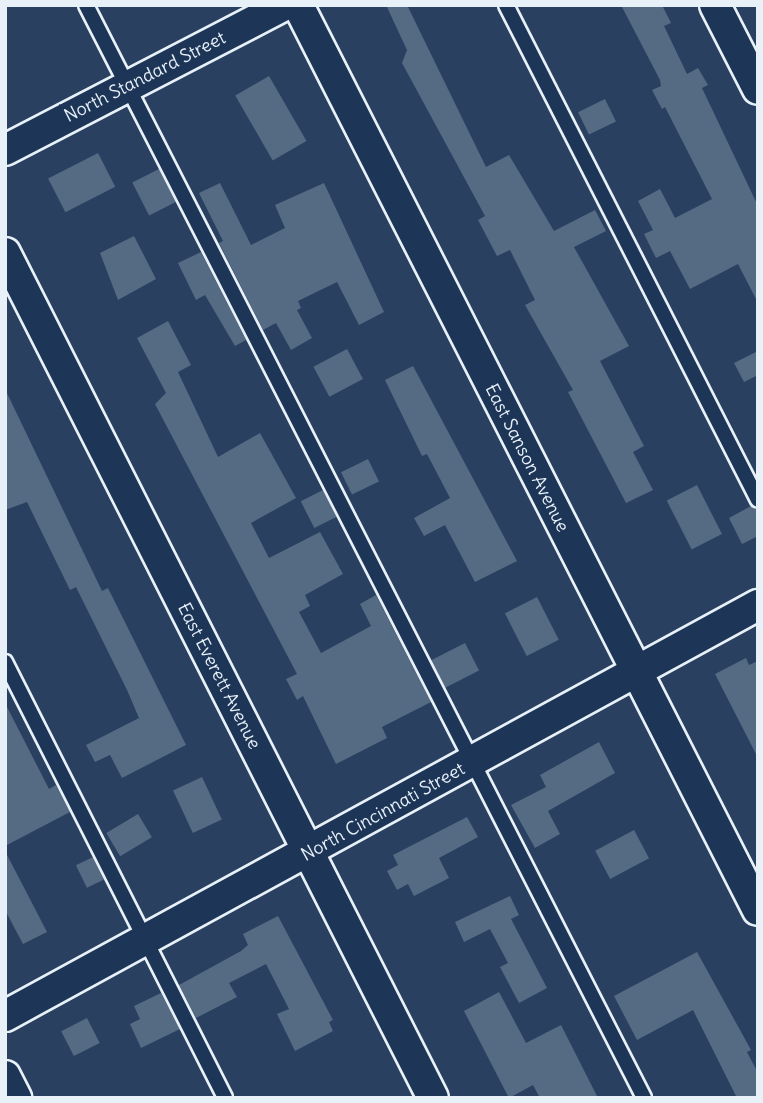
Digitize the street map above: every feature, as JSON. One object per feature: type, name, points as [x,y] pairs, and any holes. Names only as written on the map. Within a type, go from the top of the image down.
[{"type":"street","name":"North Standard Street","points":[[5,150],[285,5]]},
{"type":"street","name":"East Sanson Avenue","points":[[298,5],[758,910]]},
{"type":"street","points":[[715,5],[758,89]]},
{"type":"street","name":"East Everett Avenue","points":[[5,253],[433,1098]]},
{"type":"street","name":"North Cincinnati Street","points":[[5,1016],[309,853],[758,605]]},
{"type":"street","points":[[5,1076],[16,1098]]},
{"type":"lane","points":[[86,5],[644,1098]]},
{"type":"lane","points":[[506,5],[758,500]]},
{"type":"lane","points":[[5,662],[225,1098]]},
{"type":"building","points":[[386,5],[407,5],[486,167],[509,155],[554,231],[595,210],[606,231],[574,247],[629,346],[600,361],[644,446],[633,452],[653,490],[626,503],[568,392],[573,390],[525,305],[535,300],[510,250],[497,256],[478,220],[485,216],[402,63],[407,50]]},
{"type":"building","points":[[621,5],[662,5],[671,23],[664,26],[687,74],[698,68],[708,85],[702,88],[758,206],[758,303],[738,264],[690,289],[670,251],[656,258],[644,234],[653,230],[638,201],[660,189],[675,218],[712,199],[665,107],[662,109],[652,90],[661,86],[660,80]]},
{"type":"building","points":[[269,76],[306,141],[273,160],[235,96]]},
{"type":"building","points":[[605,99],[616,121],[589,135],[578,112]]},
{"type":"building","points":[[98,153],[115,187],[65,212],[48,178]]},
{"type":"building","points":[[159,169],[176,202],[149,216],[132,183]]},
{"type":"building","points":[[220,183],[251,245],[285,228],[275,205],[324,183],[384,312],[359,325],[337,282],[298,301],[301,308],[297,310],[312,338],[291,350],[276,323],[263,330],[219,243],[223,241],[199,193]]},
{"type":"building","points":[[134,236],[156,279],[118,300],[100,253]]},
{"type":"building","points":[[201,252],[246,340],[235,346],[205,295],[196,300],[178,263]]},
{"type":"building","points":[[168,321],[191,365],[178,372],[218,457],[260,433],[296,498],[251,523],[269,558],[320,532],[343,574],[305,595],[310,606],[299,612],[321,653],[371,626],[360,604],[376,595],[431,702],[382,727],[387,738],[336,764],[303,696],[297,700],[286,679],[297,674],[155,404],[166,393],[137,338]]},
{"type":"building","points":[[347,349],[363,379],[329,397],[313,367]]},
{"type":"building","points":[[758,351],[758,375],[744,382],[734,363]]},
{"type":"building","points":[[413,366],[517,561],[475,582],[445,525],[424,536],[414,518],[450,498],[427,454],[422,456],[385,380]]},
{"type":"building","points":[[5,389],[102,591],[108,588],[186,745],[122,778],[110,755],[95,762],[86,745],[139,718],[127,690],[76,587],[70,590],[27,502],[5,510]]},
{"type":"building","points":[[368,459],[379,481],[352,495],[341,472]]},
{"type":"building","points":[[697,485],[722,534],[692,549],[667,500]]},
{"type":"building","points":[[323,490],[337,517],[314,528],[301,501]]},
{"type":"building","points":[[751,506],[758,510],[758,536],[742,544],[729,518]]},
{"type":"building","points":[[537,597],[559,640],[527,656],[505,613]]},
{"type":"building","points":[[465,643],[479,671],[445,688],[431,660]]},
{"type":"building","points":[[746,658],[749,665],[758,661],[758,758],[715,674]]},
{"type":"building","points":[[5,703],[49,789],[56,785],[70,812],[5,846]]},
{"type":"building","points":[[599,742],[615,773],[548,811],[560,834],[535,848],[511,805],[546,787],[540,775]]},
{"type":"building","points":[[202,777],[222,820],[193,833],[173,791]]},
{"type":"building","points":[[138,814],[152,837],[120,856],[106,833]]},
{"type":"building","points":[[467,817],[478,837],[439,858],[449,878],[414,896],[408,884],[397,890],[387,871],[398,865],[393,855]]},
{"type":"building","points":[[634,830],[649,858],[610,879],[595,851]]},
{"type":"building","points":[[5,851],[47,932],[23,944],[5,910]]},
{"type":"building","points":[[93,857],[104,879],[87,888],[76,865]]},
{"type":"building","points":[[510,896],[519,915],[511,919],[547,988],[519,1003],[500,967],[508,963],[490,929],[464,942],[455,922]]},
{"type":"building","points":[[278,916],[333,1020],[329,1022],[333,1031],[295,1051],[277,1014],[289,1009],[266,964],[229,983],[237,997],[196,1018],[179,985],[241,951],[248,945],[243,934]]},
{"type":"building","points":[[697,952],[751,1050],[747,1052],[758,1073],[758,1098],[737,1098],[693,1010],[637,1040],[614,996]]},
{"type":"building","points":[[499,992],[526,1043],[561,1025],[598,1098],[540,1098],[533,1085],[509,1098],[464,1011]]},
{"type":"building","points":[[161,993],[180,1029],[141,1048],[130,1024],[140,1019],[134,1006]]},
{"type":"building","points":[[87,1018],[100,1043],[74,1056],[61,1031]]}]
